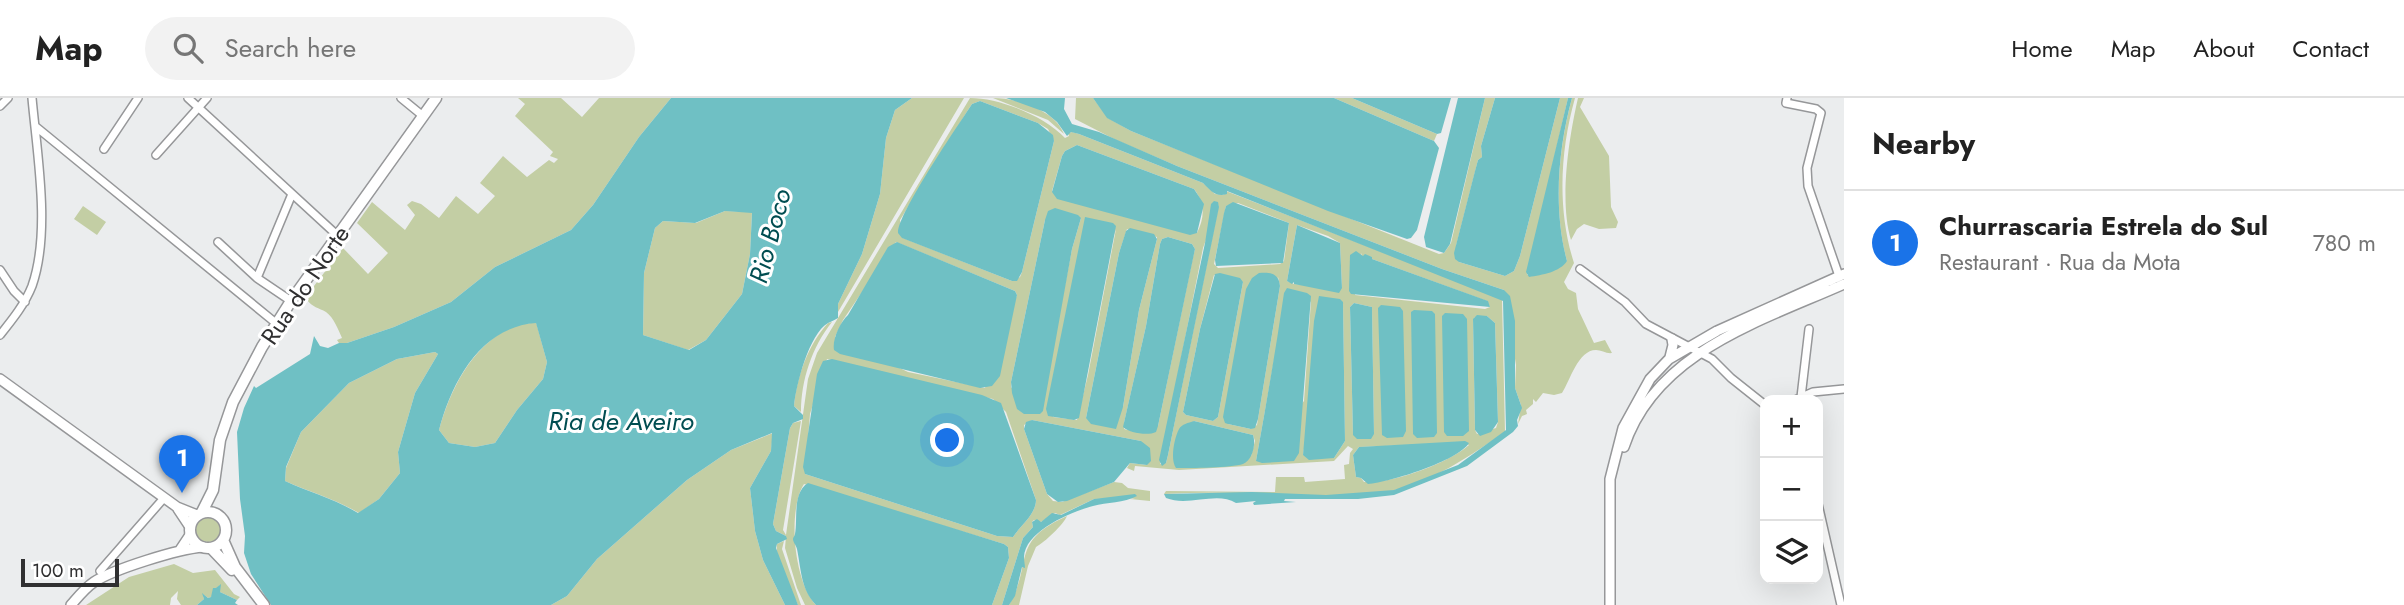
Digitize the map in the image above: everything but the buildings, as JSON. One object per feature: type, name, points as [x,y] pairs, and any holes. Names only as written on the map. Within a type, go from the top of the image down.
[{"type":"main road","name":"Rua do Norte","points":[[218,514],[213,490],[220,440],[233,402],[291,301],[436,98]]},
{"type":"main road","name":"Rua do Norte","points":[[199,513],[213,490]]},
{"type":"main road","points":[[207,548],[223,540],[226,523],[218,514],[199,513],[190,531],[197,545],[207,548],[229,567],[257,605]]},
{"type":"main road","points":[[223,540],[235,567],[264,605]]},
{"type":"street","points":[[0,106],[8,98]]},
{"type":"street","points":[[0,335],[24,302],[38,260],[42,211],[32,98]]},
{"type":"street","points":[[104,149],[138,98]]},
{"type":"street","points":[[188,98],[338,236]]},
{"type":"street","points":[[156,155],[207,98]]},
{"type":"street","points":[[401,98],[423,116]]},
{"type":"street","points":[[1612,605],[1615,480],[1633,423],[1652,394],[1667,377],[1698,353],[1764,315],[1842,278],[1808,186],[1807,168],[1821,113],[1816,108],[1786,103],[1787,98]]},
{"type":"street","points":[[35,126],[277,324]]},
{"type":"street","points":[[257,278],[292,194]]},
{"type":"street","points":[[218,242],[257,278],[291,301]]},
{"type":"street","points":[[1580,269],[1625,302],[1646,324],[1712,359],[1760,401]]},
{"type":"street","points":[[0,270],[24,302]]},
{"type":"street","points":[[1612,605],[1609,493],[1623,428],[1633,407],[1650,379],[1669,359],[1717,331],[1764,315]]},
{"type":"street","points":[[1799,395],[1809,329]]},
{"type":"street","points":[[1669,359],[1672,339]]},
{"type":"street","points":[[1712,345],[1712,359]]},
{"type":"street","points":[[0,379],[177,507],[199,513]]},
{"type":"street","points":[[1807,395],[1813,392],[1844,390]]},
{"type":"street","points":[[100,571],[164,498]]},
{"type":"street","points":[[177,507],[190,531],[184,547],[177,552]]},
{"type":"street","points":[[1822,521],[1841,605]]},
{"type":"street","points":[[71,605],[95,581],[112,573],[177,552],[207,548]]},
{"type":"green space","points":[[518,98],[561,98],[582,117],[599,98],[671,98],[639,137],[593,205],[571,230],[495,267],[451,302],[394,327],[347,343],[339,343],[337,340],[342,338],[331,317],[307,300],[314,286],[343,248],[368,274],[388,253],[357,223],[372,202],[405,230],[415,215],[407,205],[412,201],[421,204],[439,218],[456,196],[478,214],[495,196],[480,183],[503,156],[527,177],[549,160],[554,163],[558,159],[550,156],[553,152],[515,116],[525,104]]},
{"type":"green space","points":[[912,98],[964,98],[838,312],[838,304],[862,254],[880,194],[886,138],[895,110]]},
{"type":"green space","points":[[970,98],[982,99],[1008,105],[1034,116],[1065,138],[1069,136],[1068,133],[1079,134],[1203,183],[1215,194],[1224,195],[1226,191],[1502,299],[1505,432],[1436,475],[1391,491],[1334,496],[1164,494],[1166,491],[1275,492],[1276,477],[1304,477],[1305,482],[1345,479],[1344,465],[1349,464],[1353,449],[1348,446],[1334,461],[1179,470],[1135,466],[1134,471],[1127,468],[1130,463],[1147,465],[1141,441],[1032,420],[1024,425],[1024,429],[1047,494],[1053,501],[1062,502],[1114,482],[1122,483],[1128,488],[1150,491],[1150,501],[1130,499],[1135,498],[1094,499],[1060,515],[1055,513],[1041,522],[1034,520],[1033,527],[1023,538],[1002,605],[992,605],[1009,558],[1008,547],[1004,544],[804,484],[796,511],[795,546],[802,580],[816,605],[805,605],[785,548],[786,536],[776,531],[773,524],[790,428],[793,423],[801,421],[783,530],[786,535],[808,379],[817,353]],"holes":[[[980,101],[1048,129],[1054,141],[1020,277],[1012,281],[903,238],[900,220],[972,104]],[[1077,145],[1194,189],[1203,210],[1197,233],[1052,191],[1062,156],[1065,151]],[[1238,203],[1289,223],[1284,261],[1280,264],[1218,268],[1214,264],[1226,206]],[[1219,204],[1166,463],[1160,464],[1203,248]],[[1081,218],[1072,249],[1040,414],[1031,412],[1011,387],[1011,382],[1045,220]],[[1297,225],[1340,243],[1342,288],[1287,281]],[[1116,229],[1077,420],[1053,417]],[[1127,229],[1157,237],[1139,310],[1123,407],[1086,418],[1119,253]],[[1168,237],[1192,244],[1195,249],[1158,426],[1129,430],[1124,429],[1124,423],[1162,239]],[[896,242],[1015,291],[1017,295],[985,388],[908,372],[835,337],[843,320]],[[1361,253],[1362,256],[1372,257],[1487,301],[1490,307],[1485,309],[1355,295]],[[1214,275],[1243,282],[1218,417],[1213,421],[1183,412]],[[1278,277],[1280,286],[1257,425],[1251,429],[1228,424]],[[1311,301],[1304,401],[1256,461],[1274,360]],[[1343,302],[1345,441],[1334,458],[1303,455],[1306,435]],[[1354,303],[1372,307],[1374,434],[1353,435],[1350,307]],[[1487,316],[1495,323],[1498,422],[1496,428],[1477,434],[1473,320],[1475,317]],[[827,359],[993,399],[1006,412],[1036,500],[1031,515],[1013,537],[997,536],[805,474],[810,414]],[[1194,421],[1253,435],[1255,441],[1251,456],[1173,456],[1176,441]],[[1463,443],[1469,445],[1448,459],[1404,476],[1376,482],[1364,482],[1356,477],[1353,455],[1359,447]]]},
{"type":"green space","points":[[993,98],[1024,103],[1044,112],[1064,134],[1048,120]]},
{"type":"green space","points":[[1076,98],[1093,98],[1108,118],[1131,131],[1439,254],[1444,253],[1451,243],[1485,98],[1495,98],[1481,146],[1482,157],[1478,160],[1456,246],[1459,262],[1505,276],[1514,271],[1520,256],[1560,98],[1568,98],[1527,275],[1567,261],[1560,221],[1559,180],[1563,138],[1572,98],[1575,98],[1566,139],[1562,180],[1565,222],[1574,263],[1564,282],[1568,289],[1576,293],[1578,309],[1594,343],[1605,340],[1612,353],[1596,350],[1584,355],[1562,393],[1543,393],[1536,402],[1533,399],[1533,404],[1526,410],[1527,414],[1522,416],[1518,424],[1521,405],[1515,388],[1516,365],[1504,290],[1442,269],[1116,140],[1075,119]]},
{"type":"green space","points":[[1334,98],[1352,98],[1437,134],[1434,141]]},
{"type":"green space","points":[[1578,98],[1584,98],[1580,107],[1609,156],[1611,207],[1618,222],[1616,228],[1599,229],[1584,224],[1577,229],[1571,240],[1567,224],[1566,188],[1571,131]]},
{"type":"green space","points":[[83,206],[106,222],[97,235],[74,219]]},
{"type":"green space","points":[[725,211],[752,212],[750,254],[742,294],[706,340],[688,350],[643,335],[644,273],[655,228],[663,221],[696,223]]},
{"type":"green space","points":[[536,322],[547,362],[543,379],[517,410],[495,443],[475,447],[449,443],[439,430],[449,400],[464,371],[496,336],[509,328]]},
{"type":"green space","points":[[832,322],[809,364],[801,412],[794,406],[801,372],[815,341],[828,323]]},
{"type":"green space","points":[[435,352],[438,354],[415,393],[398,452],[400,473],[379,499],[359,513],[285,481],[286,468],[301,432],[349,383],[397,359]]},
{"type":"green space","points":[[773,433],[771,451],[750,488],[755,531],[763,560],[785,605],[551,605],[567,596],[597,559],[687,480],[731,450]]},
{"type":"green space","points":[[208,514],[218,518],[222,528],[218,538],[208,542],[198,538],[194,528],[198,518]]},
{"type":"green space","points":[[1067,516],[1044,542],[1036,547],[1028,566],[1019,605],[1009,605],[1030,544],[1037,535]]},
{"type":"green space","points":[[784,541],[782,549],[801,605],[798,605],[778,559],[777,544]]},
{"type":"green space","points":[[174,564],[193,573],[215,570],[234,594],[240,597],[237,600],[220,592],[220,585],[211,597],[203,594],[204,599],[197,605],[181,605],[177,599],[178,591],[171,598],[170,605],[86,605],[129,577]]},
{"type":"water","name":"Ria de Aveiro","points":[[671,98],[912,98],[895,110],[886,138],[880,194],[862,254],[838,304],[838,318],[821,329],[815,338],[797,386],[794,406],[803,415],[803,419],[793,423],[790,428],[773,524],[776,531],[787,539],[777,544],[776,548],[798,605],[785,605],[763,560],[755,531],[750,488],[771,451],[772,433],[731,450],[687,480],[597,559],[567,596],[551,605],[271,605],[251,574],[244,553],[237,432],[254,386],[256,388],[310,354],[314,336],[320,346],[328,348],[394,327],[451,302],[495,267],[571,230],[593,205],[639,137]],"holes":[[[725,211],[752,213],[750,254],[742,294],[706,340],[689,350],[643,335],[644,273],[655,228],[663,221],[695,223]],[[536,323],[547,362],[543,379],[517,410],[495,443],[475,447],[449,443],[439,430],[461,376],[485,346],[499,335]],[[435,352],[438,354],[415,393],[398,452],[400,473],[379,499],[358,513],[285,481],[286,467],[301,432],[349,383],[397,359]]]},
{"type":"water","points":[[1006,98],[1065,98],[1064,109],[1072,124],[1099,132],[1177,166],[1442,269],[1504,290],[1510,296],[1515,321],[1515,388],[1522,408],[1517,420],[1518,426],[1467,466],[1394,495],[1358,499],[1285,499],[1284,501],[1296,502],[1254,505],[1256,501],[1236,503],[1220,498],[1184,501],[1166,498],[1164,494],[1252,492],[1326,495],[1394,490],[1458,465],[1506,430],[1503,301],[1227,191],[1227,194],[1216,194],[1203,183],[1079,134],[1071,132],[1067,136],[1045,112]]},
{"type":"water","points":[[1093,98],[1334,98],[1434,141],[1439,148],[1417,230],[1407,239],[1328,211],[1131,131],[1107,118]]},
{"type":"water","points":[[1352,98],[1451,98],[1441,133],[1437,134]]},
{"type":"water","points":[[1458,98],[1485,98],[1450,244],[1444,253],[1426,247],[1424,237]]},
{"type":"water","points":[[1495,98],[1560,98],[1520,256],[1514,271],[1505,276],[1459,262],[1454,253],[1478,160],[1482,157],[1481,146]]},
{"type":"water","points":[[1568,98],[1572,98],[1563,138],[1559,179],[1560,221],[1567,261],[1555,270],[1529,277],[1526,272]]},
{"type":"water","points":[[980,101],[1038,123],[1053,135],[1054,141],[1022,272],[1017,281],[902,238],[898,233],[900,223],[928,172],[972,104]]},
{"type":"water","points":[[1077,145],[1194,189],[1204,204],[1197,233],[1190,235],[1057,199],[1052,192],[1062,156],[1065,151]]},
{"type":"water","points":[[1218,202],[1219,207],[1168,455],[1162,466],[1159,460],[1211,204]]},
{"type":"water","points":[[1233,202],[1289,223],[1283,263],[1216,266],[1224,213],[1226,206]]},
{"type":"water","points":[[1055,208],[1081,218],[1072,249],[1043,411],[1040,414],[1024,414],[1017,409],[1011,382],[1045,220],[1048,211]]},
{"type":"water","points":[[1085,217],[1116,226],[1079,418],[1074,420],[1048,416],[1046,409]]},
{"type":"water","points":[[1297,225],[1340,243],[1342,288],[1339,293],[1287,281]]},
{"type":"water","points":[[1130,228],[1154,234],[1157,239],[1139,310],[1123,407],[1116,429],[1091,424],[1086,418],[1119,253],[1126,231]]},
{"type":"water","points":[[1168,237],[1192,244],[1195,249],[1158,426],[1156,432],[1139,433],[1123,427],[1146,326],[1160,244],[1162,239]]},
{"type":"water","points":[[897,242],[1015,291],[1017,295],[1000,376],[992,386],[980,388],[840,354],[834,350],[834,341],[845,318],[888,247]]},
{"type":"water","points":[[1356,251],[1363,256],[1365,254],[1372,259],[1488,301],[1490,307],[1351,294],[1350,255]]},
{"type":"water","points":[[1259,273],[1273,274],[1278,278],[1280,286],[1258,419],[1255,428],[1251,429],[1225,423],[1223,417],[1246,289],[1252,278]]},
{"type":"water","points":[[1215,274],[1240,278],[1243,282],[1218,417],[1213,421],[1183,412],[1200,329]]},
{"type":"water","points":[[1287,288],[1311,296],[1299,453],[1294,461],[1262,463],[1256,461]]},
{"type":"water","points":[[1319,296],[1340,299],[1343,302],[1345,441],[1334,458],[1309,460],[1303,455],[1314,321]]},
{"type":"water","points":[[1354,303],[1372,307],[1374,434],[1371,439],[1357,439],[1353,435],[1350,307]]},
{"type":"water","points":[[1381,305],[1400,307],[1403,311],[1406,431],[1403,437],[1387,438],[1382,435],[1378,308]]},
{"type":"water","points":[[1432,311],[1435,314],[1437,433],[1434,437],[1417,438],[1413,434],[1411,312]]},
{"type":"water","points":[[1445,313],[1463,314],[1467,319],[1469,431],[1463,436],[1447,436],[1444,432],[1442,316]]},
{"type":"water","points":[[1477,315],[1487,316],[1495,323],[1498,422],[1491,432],[1480,436],[1475,430],[1473,319]]},
{"type":"water","points":[[832,359],[982,395],[1001,403],[1036,500],[1031,515],[1013,537],[997,536],[805,474],[803,467],[817,374],[823,361]]},
{"type":"water","points":[[1032,420],[1141,441],[1150,448],[1151,461],[1147,465],[1130,463],[1114,482],[1058,502],[1047,494],[1024,429],[1026,422]]},
{"type":"water","points":[[1194,421],[1253,435],[1254,447],[1249,459],[1243,464],[1230,466],[1176,468],[1173,455],[1177,433],[1182,426]]},
{"type":"water","points":[[1465,441],[1469,443],[1452,457],[1407,475],[1368,484],[1356,477],[1353,455],[1359,447]]},
{"type":"water","points":[[808,483],[1004,544],[1008,547],[1009,558],[992,605],[816,605],[804,586],[793,539],[798,500],[803,487]]},
{"type":"water","points":[[1135,494],[1137,496],[1127,500],[1093,506],[1073,513],[1040,531],[1026,548],[1025,568],[1022,567],[1015,596],[1009,605],[1002,605],[1023,538],[1033,527],[1032,522],[1037,519],[1041,522],[1052,513],[1061,515],[1094,499]]},
{"type":"water","points":[[221,584],[220,592],[237,600],[235,603],[238,605],[197,605],[204,599],[202,593],[208,598],[211,597],[213,588]]},
{"type":"place","name":"Churrascaria Estrela do Sul","points":[[182,493]]},
{"type":"water label","name":"Rio Boco","points":[[770,236]]}]
